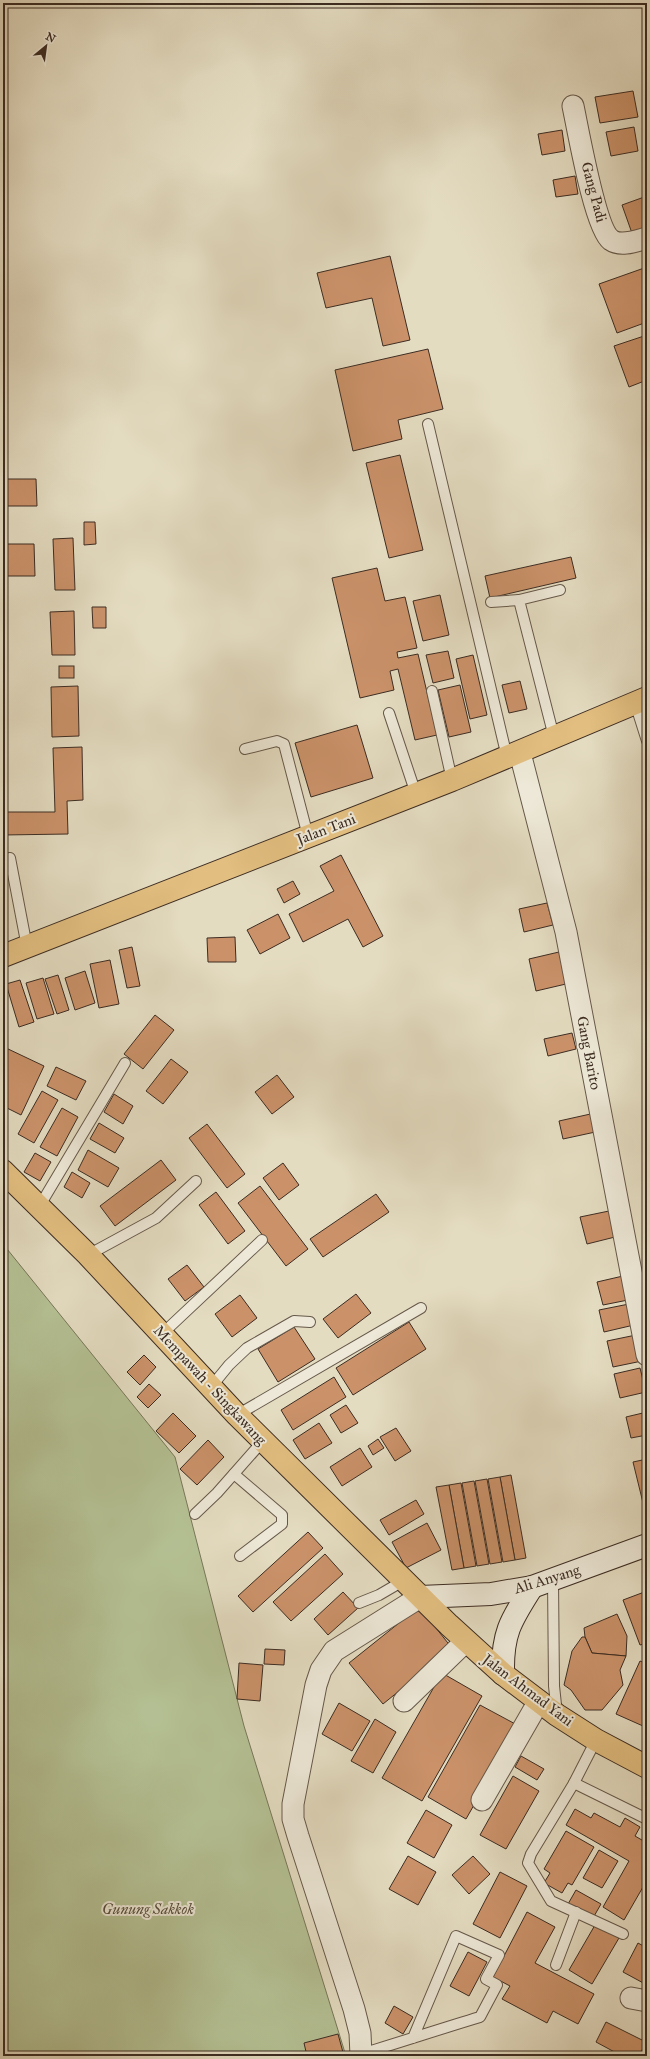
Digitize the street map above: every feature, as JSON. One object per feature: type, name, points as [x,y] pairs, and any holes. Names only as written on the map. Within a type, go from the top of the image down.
[{"type":"main road","name":"Jalan Tani","points":[[3,956],[452,780],[641,701]]},
{"type":"main road","name":"Mempawah - Singkawang","points":[[3,1171],[88,1255],[262,1442],[420,1597]]},
{"type":"main road","name":"Jalan Ahmad Yani","points":[[420,1597],[503,1674],[538,1701],[596,1740],[647,1767]]},
{"type":"street","name":"Gang Padi","points":[[573,106],[591,191],[603,228],[610,239],[621,243],[647,238]]},
{"type":"street","name":"Gang Barito","points":[[513,755],[566,932],[647,1355]]},
{"type":"street","name":"Ali Anyang","points":[[420,1597],[491,1594],[532,1587],[647,1545]]},
{"type":"street","points":[[503,1674],[502,1652],[505,1635],[511,1620],[532,1587]]},
{"type":"street","points":[[361,2055],[360,2032],[354,2009],[298,1836],[293,1819],[293,1804],[316,1685],[327,1660],[334,1651],[420,1597]]},
{"type":"street","points":[[404,1701],[466,1641]]},
{"type":"street","points":[[482,1800],[538,1701]]},
{"type":"lane","points":[[428,424],[513,755]]},
{"type":"lane","points":[[491,602],[519,600],[560,590]]},
{"type":"lane","points":[[519,600],[554,737]]},
{"type":"lane","points":[[432,692],[452,780]]},
{"type":"lane","points":[[641,701],[647,741]]},
{"type":"lane","points":[[388,713],[416,794]]},
{"type":"lane","points":[[245,749],[277,741],[284,744],[308,836]]},
{"type":"lane","points":[[10,858],[27,947]]},
{"type":"lane","points":[[39,1207],[125,1063]]},
{"type":"lane","points":[[88,1255],[156,1218],[196,1180]]},
{"type":"lane","points":[[162,1334],[262,1240]]},
{"type":"lane","points":[[236,1415],[421,1308]]},
{"type":"lane","points":[[211,1387],[229,1365],[247,1348],[294,1321],[310,1322]]},
{"type":"lane","points":[[195,1514],[234,1474],[262,1442]]},
{"type":"lane","points":[[234,1474],[282,1515],[283,1520],[282,1524],[240,1556]]},
{"type":"lane","points":[[553,1580],[554,1686],[557,1714]]},
{"type":"lane","points":[[359,1603],[379,1595],[403,1581]]},
{"type":"lane","points":[[596,1740],[574,1783],[531,1854],[528,1863],[551,1901],[622,1934]]},
{"type":"lane","points":[[574,1783],[647,1819]]},
{"type":"lane","points":[[556,1965],[576,1912]]},
{"type":"lane","points":[[361,2055],[480,2017],[497,1985],[486,1979],[499,1955],[456,1936],[413,2038]]},
{"type":"green space","name":"Gunung Sakkok","points":[[3,1244],[175,1457],[244,1726],[346,2056],[3,2056]]},
{"type":"building","points":[[633,91],[638,117],[600,123],[595,97]]},
{"type":"building","points":[[634,127],[638,151],[611,156],[606,132]]},
{"type":"building","points":[[562,130],[565,151],[542,155],[538,134]]},
{"type":"building","points":[[575,176],[578,194],[556,197],[553,180]]},
{"type":"building","points":[[647,196],[647,231],[633,236],[622,205]]},
{"type":"building","points":[[390,256],[410,340],[383,346],[372,298],[326,308],[317,273]]},
{"type":"building","points":[[647,267],[647,322],[617,333],[599,284]]},
{"type":"building","points":[[647,335],[647,380],[629,387],[614,346]]},
{"type":"building","points":[[428,349],[443,409],[398,420],[402,439],[353,451],[335,370]]},
{"type":"building","points":[[400,455],[423,550],[389,558],[366,463]]},
{"type":"building","points":[[3,479],[36,479],[37,506],[3,506]]},
{"type":"building","points":[[84,522],[95,522],[96,544],[84,545]]},
{"type":"building","points":[[73,538],[75,590],[55,590],[53,539]]},
{"type":"building","points":[[3,544],[34,544],[35,576],[3,576]]},
{"type":"building","points":[[571,557],[576,578],[490,598],[485,576]]},
{"type":"building","points":[[377,568],[385,601],[405,597],[417,648],[397,652],[398,658],[418,654],[437,735],[415,740],[398,669],[390,671],[394,690],[360,698],[332,578]]},
{"type":"building","points":[[440,595],[449,635],[423,641],[413,601]]},
{"type":"building","points":[[92,607],[106,607],[106,628],[93,628]]},
{"type":"building","points":[[74,611],[75,655],[52,655],[50,612]]},
{"type":"building","points":[[448,651],[454,678],[433,683],[426,655]]},
{"type":"building","points":[[473,655],[487,715],[470,719],[456,659]]},
{"type":"building","points":[[59,666],[74,666],[74,678],[59,678]]},
{"type":"building","points":[[520,681],[527,709],[509,713],[502,685]]},
{"type":"building","points":[[460,685],[471,732],[449,737],[438,690]]},
{"type":"building","points":[[78,686],[79,736],[52,737],[51,687]]},
{"type":"building","points":[[357,725],[373,778],[311,797],[295,743]]},
{"type":"building","points":[[82,747],[83,800],[67,801],[68,834],[3,835],[3,812],[55,812],[53,748]]},
{"type":"building","points":[[341,855],[383,936],[363,947],[348,919],[303,942],[289,914],[334,891],[320,866]]},
{"type":"building","points":[[293,881],[300,894],[284,903],[277,889]]},
{"type":"building","points":[[547,903],[553,925],[524,932],[519,909]]},
{"type":"building","points":[[278,914],[290,938],[260,954],[247,930]]},
{"type":"building","points":[[235,937],[236,962],[208,962],[207,938]]},
{"type":"building","points":[[132,947],[140,986],[127,988],[119,950]]},
{"type":"building","points":[[559,952],[566,984],[536,991],[529,959]]},
{"type":"building","points":[[110,960],[119,1004],[99,1008],[90,964]]},
{"type":"building","points":[[85,971],[95,1003],[75,1010],[65,978]]},
{"type":"building","points":[[58,975],[69,1010],[57,1014],[45,979]]},
{"type":"building","points":[[43,978],[54,1014],[37,1019],[26,983]]},
{"type":"building","points":[[20,980],[34,1022],[19,1027],[6,984]]},
{"type":"building","points":[[3,998],[6,1009],[3,1010]]},
{"type":"building","points":[[155,1015],[174,1030],[143,1069],[124,1054]]},
{"type":"building","points":[[572,1033],[576,1049],[548,1056],[544,1039]]},
{"type":"building","points":[[6,1048],[44,1066],[21,1115],[3,1106],[3,1054]]},
{"type":"building","points":[[171,1059],[188,1072],[163,1104],[146,1091]]},
{"type":"building","points":[[56,1067],[86,1081],[76,1100],[47,1086]]},
{"type":"building","points":[[277,1075],[294,1097],[272,1114],[255,1092]]},
{"type":"building","points":[[42,1091],[58,1100],[34,1143],[18,1134]]},
{"type":"building","points":[[114,1094],[133,1106],[123,1124],[104,1112]]},
{"type":"building","points":[[62,1108],[78,1117],[57,1156],[40,1147]]},
{"type":"building","points":[[595,1113],[600,1131],[563,1139],[559,1121]]},
{"type":"building","points":[[99,1123],[124,1138],[115,1153],[90,1139]]},
{"type":"building","points":[[207,1124],[245,1174],[227,1188],[189,1138]]},
{"type":"building","points":[[88,1150],[119,1168],[108,1187],[78,1170]]},
{"type":"building","points":[[35,1153],[51,1162],[40,1181],[24,1172]]},
{"type":"building","points":[[161,1160],[176,1180],[115,1226],[100,1206]]},
{"type":"building","points":[[283,1163],[299,1185],[279,1200],[263,1178]]},
{"type":"building","points":[[72,1172],[90,1183],[82,1198],[64,1187]]},
{"type":"building","points":[[260,1186],[308,1249],[286,1266],[238,1203]]},
{"type":"building","points":[[216,1192],[245,1231],[228,1244],[199,1205]]},
{"type":"building","points":[[376,1194],[389,1212],[323,1257],[310,1239]]},
{"type":"building","points":[[609,1211],[615,1237],[587,1244],[580,1217]]},
{"type":"building","points":[[187,1265],[204,1287],[185,1301],[168,1279]]},
{"type":"building","points":[[623,1276],[628,1300],[603,1305],[597,1282]]},
{"type":"building","points":[[356,1294],[371,1313],[338,1338],[323,1319]]},
{"type":"building","points":[[240,1295],[257,1318],[232,1337],[215,1314]]},
{"type":"building","points":[[629,1304],[634,1325],[604,1332],[599,1310]]},
{"type":"building","points":[[409,1322],[426,1349],[353,1395],[336,1368]]},
{"type":"building","points":[[294,1327],[315,1359],[278,1382],[258,1349]]},
{"type":"building","points":[[636,1335],[642,1361],[613,1367],[607,1341]]},
{"type":"building","points":[[144,1355],[156,1367],[140,1385],[127,1372]]},
{"type":"building","points":[[640,1368],[646,1392],[620,1398],[614,1374]]},
{"type":"building","points":[[334,1377],[346,1397],[293,1430],[281,1410]]},
{"type":"building","points":[[149,1384],[161,1395],[148,1408],[137,1397]]},
{"type":"building","points":[[346,1405],[358,1423],[341,1433],[330,1415]]},
{"type":"building","points":[[647,1412],[647,1435],[631,1438],[626,1417]]},
{"type":"building","points":[[173,1413],[196,1436],[179,1453],[156,1431]]},
{"type":"building","points":[[319,1423],[332,1443],[305,1459],[293,1440]]},
{"type":"building","points":[[396,1428],[411,1451],[395,1461],[380,1437]]},
{"type":"building","points":[[378,1439],[384,1448],[373,1455],[368,1446]]},
{"type":"building","points":[[208,1440],[224,1457],[197,1485],[180,1469]]},
{"type":"building","points":[[360,1448],[372,1467],[342,1486],[330,1467]]},
{"type":"building","points":[[647,1459],[647,1506],[644,1507],[633,1462]]},
{"type":"building","points":[[511,1475],[526,1558],[515,1560],[500,1477]]},
{"type":"building","points":[[500,1477],[515,1560],[503,1562],[488,1479]]},
{"type":"building","points":[[487,1479],[502,1562],[490,1564],[475,1481]]},
{"type":"building","points":[[474,1481],[489,1564],[477,1566],[462,1483]]},
{"type":"building","points":[[461,1483],[476,1566],[464,1568],[449,1485]]},
{"type":"building","points":[[449,1485],[464,1568],[452,1570],[436,1487]]},
{"type":"building","points":[[416,1500],[424,1514],[389,1535],[380,1520]]},
{"type":"building","points":[[427,1523],[441,1550],[406,1568],[392,1542]]},
{"type":"building","points":[[308,1532],[323,1548],[253,1612],[238,1596]]},
{"type":"building","points":[[325,1554],[343,1574],[291,1621],[273,1602]]},
{"type":"building","points":[[647,1591],[647,1643],[640,1645],[623,1600]]},
{"type":"building","points":[[343,1592],[358,1608],[328,1635],[314,1619]]},
{"type":"building","points":[[419,1607],[452,1648],[383,1704],[349,1663]]},
{"type":"building","points":[[617,1614],[627,1636],[626,1656],[592,1653],[585,1637],[584,1628]]},
{"type":"building","points":[[582,1637],[585,1637],[592,1653],[626,1656],[620,1670],[623,1685],[602,1710],[585,1710],[571,1690],[564,1685],[572,1651]]},
{"type":"building","points":[[265,1649],[285,1650],[284,1665],[264,1664]]},
{"type":"building","points":[[640,1661],[647,1664],[647,1718],[643,1726],[616,1714]]},
{"type":"building","points":[[239,1663],[263,1665],[260,1701],[237,1699]]},
{"type":"building","points":[[442,1673],[482,1696],[422,1801],[382,1778]]},
{"type":"building","points":[[339,1703],[370,1721],[352,1751],[322,1734]]},
{"type":"building","points":[[480,1705],[519,1726],[466,1819],[428,1797]]},
{"type":"building","points":[[375,1719],[396,1732],[373,1773],[351,1761]]},
{"type":"building","points":[[521,1756],[544,1769],[537,1780],[515,1767]]},
{"type":"building","points":[[513,1776],[539,1791],[506,1849],[480,1835]]},
{"type":"building","points":[[575,1809],[591,1818],[594,1813],[620,1827],[625,1818],[640,1827],[635,1836],[647,1843],[647,1880],[624,1920],[603,1907],[629,1861],[566,1825]]},
{"type":"building","points":[[426,1810],[452,1825],[434,1858],[407,1843]]},
{"type":"building","points":[[566,1831],[594,1847],[572,1885],[568,1883],[562,1893],[544,1883],[550,1873],[544,1869]]},
{"type":"building","points":[[599,1850],[618,1861],[602,1888],[583,1878]]},
{"type":"building","points":[[408,1856],[436,1872],[418,1905],[389,1889]]},
{"type":"building","points":[[473,1856],[490,1874],[469,1894],[452,1875]]},
{"type":"building","points":[[500,1872],[527,1886],[500,1938],[473,1924]]},
{"type":"building","points":[[576,1890],[601,1904],[593,1918],[568,1904]]},
{"type":"building","points":[[527,1912],[555,1927],[535,1963],[594,1994],[578,2024],[553,2011],[547,2023],[502,1999],[510,1986],[493,1977]]},
{"type":"building","points":[[595,1925],[619,1938],[592,1984],[569,1970]]},
{"type":"building","points":[[638,1943],[647,1948],[647,1985],[623,1972]]},
{"type":"building","points":[[468,1952],[487,1962],[469,1996],[450,1986]]},
{"type":"building","points":[[394,2006],[413,2017],[403,2034],[385,2023]]},
{"type":"building","points":[[606,2022],[646,2042],[639,2056],[622,2056],[596,2042]]},
{"type":"building","points":[[338,2034],[344,2056],[307,2056],[304,2043]]}]
